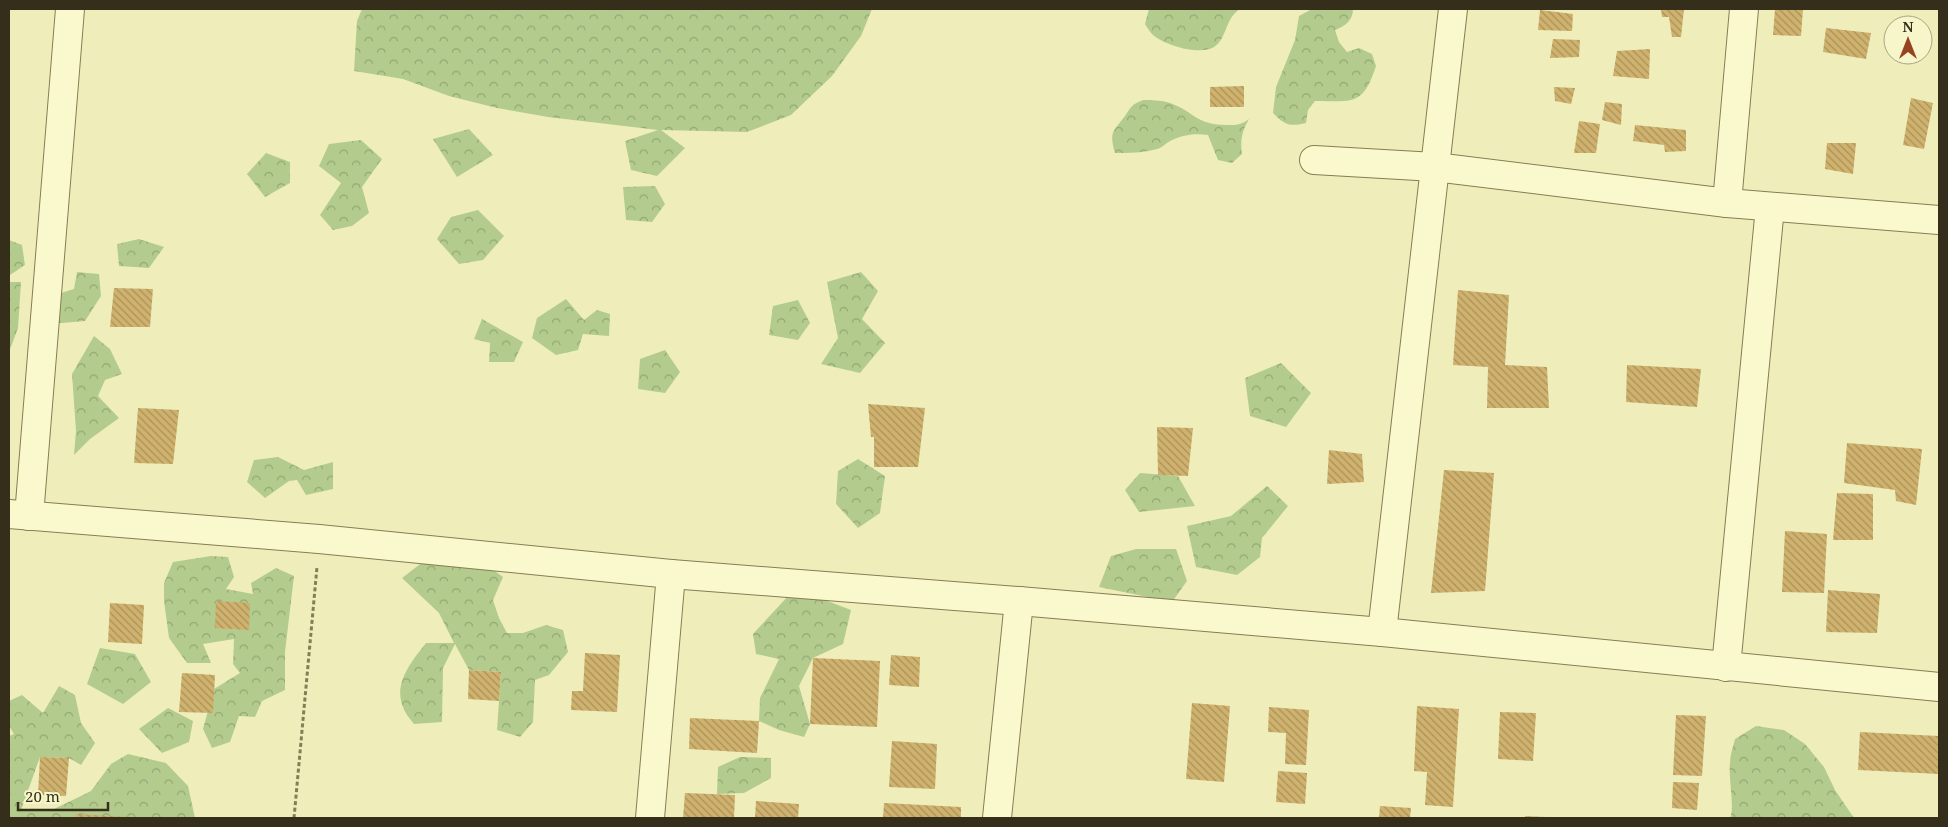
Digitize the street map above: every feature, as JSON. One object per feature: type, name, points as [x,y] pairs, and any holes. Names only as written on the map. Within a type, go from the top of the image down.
[{"type":"street","points":[[70,9],[19,515],[319,539],[670,574],[1382,632],[1939,687]]},
{"type":"street","points":[[1382,632],[1454,9]]},
{"type":"street","points":[[1727,203],[1744,9]]},
{"type":"street","points":[[1314,160],[1435,167],[1727,203],[1939,220]]},
{"type":"street","points":[[1726,667],[1770,207]]},
{"type":"street","points":[[650,818],[670,574]]},
{"type":"street","points":[[997,818],[1019,601]]},
{"type":"path","points":[[294,818],[319,539]]},
{"type":"green space","points":[[362,9],[872,9],[861,36],[832,76],[791,115],[747,132],[661,130],[685,148],[657,176],[631,170],[625,141],[658,130],[548,117],[497,108],[449,96],[403,79],[354,71],[357,21]]},
{"type":"green space","points":[[1149,9],[1240,9],[1231,18],[1221,39],[1214,47],[1191,50],[1164,42],[1152,34],[1145,24]]},
{"type":"green space","points":[[1312,9],[1353,9],[1352,17],[1348,22],[1335,30],[1339,42],[1347,52],[1359,48],[1372,54],[1376,66],[1366,89],[1361,95],[1347,101],[1315,101],[1308,110],[1306,123],[1291,125],[1273,113],[1276,87],[1295,40],[1299,16]]},
{"type":"green space","points":[[1143,100],[1170,103],[1209,123],[1236,125],[1249,119],[1242,136],[1242,154],[1232,163],[1218,160],[1208,135],[1198,134],[1177,138],[1160,148],[1152,150],[1136,153],[1115,153],[1112,140],[1113,132],[1132,106]]},
{"type":"green space","points":[[469,129],[493,155],[457,177],[433,139]]},
{"type":"green space","points":[[361,140],[382,159],[362,187],[369,213],[352,226],[333,230],[320,215],[341,183],[319,166],[329,144]]},
{"type":"green space","points":[[266,153],[290,162],[290,183],[265,197],[247,174]]},
{"type":"green space","points":[[655,186],[665,204],[652,222],[626,220],[623,187]]},
{"type":"green space","points":[[478,210],[504,236],[483,260],[459,264],[437,239],[451,217]]},
{"type":"green space","points":[[139,239],[164,247],[149,268],[119,266],[117,244]]},
{"type":"green space","points":[[9,240],[22,245],[25,265],[10,275]]},
{"type":"green space","points":[[77,272],[99,274],[101,296],[85,321],[50,324],[51,296],[74,289]]},
{"type":"green space","points":[[861,272],[878,291],[862,319],[885,343],[860,373],[821,364],[838,338],[827,282]]},
{"type":"green space","points":[[9,282],[21,282],[18,328],[9,352]]},
{"type":"green space","points":[[566,299],[584,320],[597,310],[610,314],[609,336],[583,334],[578,350],[556,355],[532,338],[537,318]]},
{"type":"green space","points":[[798,300],[810,323],[798,340],[769,335],[773,306]]},
{"type":"green space","points":[[482,319],[523,342],[514,362],[489,362],[490,343],[474,339]]},
{"type":"green space","points":[[94,336],[110,349],[122,374],[105,380],[98,396],[119,418],[90,439],[74,455],[76,431],[72,374]]},
{"type":"green space","points":[[665,350],[680,372],[665,393],[638,389],[640,359]]},
{"type":"green space","points":[[1281,363],[1311,393],[1286,427],[1250,416],[1245,378]]},
{"type":"green space","points":[[278,457],[304,470],[333,462],[333,489],[306,495],[297,480],[289,481],[265,498],[247,482],[254,460]]},
{"type":"green space","points":[[858,459],[885,476],[880,513],[858,528],[836,504],[838,471]]},
{"type":"green space","points":[[1140,473],[1178,476],[1195,506],[1139,512],[1125,490]]},
{"type":"green space","points":[[1267,486],[1288,506],[1262,538],[1260,557],[1237,575],[1196,567],[1187,526],[1231,516]]},
{"type":"green space","points":[[1136,549],[1176,549],[1187,581],[1172,602],[1099,587],[1111,556]]},
{"type":"green space","points":[[211,556],[228,557],[234,577],[226,589],[253,594],[251,583],[276,568],[294,576],[285,652],[285,690],[262,701],[255,717],[239,716],[230,742],[212,748],[203,729],[214,689],[240,673],[233,664],[234,639],[203,644],[211,663],[187,663],[169,638],[164,601],[164,583],[173,562]]},
{"type":"green space","points":[[428,558],[485,564],[503,577],[493,600],[499,618],[507,633],[523,633],[546,625],[563,630],[568,652],[549,675],[535,680],[533,722],[520,737],[497,730],[501,672],[469,670],[455,644],[443,668],[442,722],[414,724],[405,711],[400,689],[402,681],[415,657],[426,643],[454,643],[439,613],[402,578]]},
{"type":"green space","points":[[789,595],[817,597],[851,610],[843,644],[813,658],[799,686],[810,724],[804,737],[779,730],[759,721],[760,698],[779,659],[756,654],[753,634]]},
{"type":"green space","points":[[100,648],[135,654],[151,682],[123,704],[87,684]]},
{"type":"green space","points":[[59,686],[75,695],[81,723],[95,743],[81,765],[69,758],[40,757],[21,810],[50,811],[91,791],[111,764],[128,754],[166,763],[188,786],[195,818],[9,818],[9,736],[14,734],[9,726],[9,701],[22,695],[43,713]]},
{"type":"green space","points":[[168,708],[193,721],[189,742],[162,753],[139,729]]},
{"type":"green space","points":[[1756,726],[1784,730],[1805,744],[1824,767],[1835,790],[1854,818],[1730,818],[1732,807],[1730,760],[1735,739]]},
{"type":"green space","points":[[740,757],[771,758],[771,778],[744,793],[717,794],[718,767]]},
{"type":"building","points":[[1661,9],[1684,9],[1681,37],[1672,37],[1669,17],[1662,17]]},
{"type":"building","points":[[1775,9],[1803,9],[1801,36],[1773,35]]},
{"type":"building","points":[[1540,10],[1573,14],[1572,31],[1538,30]]},
{"type":"building","points":[[1826,28],[1871,33],[1866,59],[1823,52]]},
{"type":"building","points":[[1553,39],[1580,40],[1579,57],[1550,58]]},
{"type":"building","points":[[1650,49],[1649,79],[1613,76],[1617,51]]},
{"type":"building","points":[[1244,86],[1244,107],[1210,107],[1210,87]]},
{"type":"building","points":[[1554,87],[1575,88],[1571,104],[1555,101]]},
{"type":"building","points":[[1911,98],[1933,103],[1924,149],[1903,145]]},
{"type":"building","points":[[1605,102],[1622,104],[1621,125],[1602,120]]},
{"type":"building","points":[[1579,121],[1600,124],[1596,153],[1574,153]]},
{"type":"building","points":[[1635,125],[1686,130],[1686,151],[1665,152],[1664,145],[1633,141]]},
{"type":"building","points":[[1827,143],[1856,143],[1853,174],[1825,169]]},
{"type":"building","points":[[114,288],[153,289],[150,327],[110,327]]},
{"type":"building","points":[[1458,290],[1509,295],[1505,365],[1547,367],[1549,408],[1487,408],[1488,367],[1453,365]]},
{"type":"building","points":[[1627,365],[1701,369],[1697,407],[1626,402]]},
{"type":"building","points":[[868,404],[925,408],[918,467],[874,467],[874,437],[871,437]]},
{"type":"building","points":[[138,408],[179,410],[173,464],[134,463]]},
{"type":"building","points":[[1157,427],[1193,428],[1188,476],[1158,475]]},
{"type":"building","points":[[1847,443],[1922,449],[1916,505],[1896,501],[1895,490],[1844,483]]},
{"type":"building","points":[[1329,450],[1362,454],[1364,482],[1327,484]]},
{"type":"building","points":[[1444,470],[1494,473],[1485,591],[1431,593]]},
{"type":"building","points":[[1837,493],[1873,494],[1873,540],[1833,540]]},
{"type":"building","points":[[1785,531],[1827,534],[1824,593],[1782,592]]},
{"type":"building","points":[[1828,590],[1880,594],[1877,633],[1826,632]]},
{"type":"building","points":[[216,601],[250,603],[249,630],[215,628]]},
{"type":"building","points":[[110,603],[144,605],[142,644],[108,642]]},
{"type":"building","points":[[585,653],[620,655],[617,712],[571,710],[572,691],[583,691]]},
{"type":"building","points":[[891,655],[920,657],[919,687],[889,685]]},
{"type":"building","points":[[813,658],[880,661],[877,727],[810,724]]},
{"type":"building","points":[[469,670],[501,672],[499,701],[468,699]]},
{"type":"building","points":[[182,673],[215,675],[213,713],[179,712]]},
{"type":"building","points":[[1192,703],[1230,706],[1224,782],[1186,779]]},
{"type":"building","points":[[1417,706],[1459,709],[1453,807],[1425,805],[1427,772],[1414,771]]},
{"type":"building","points":[[1269,707],[1309,710],[1306,765],[1285,764],[1286,733],[1268,732]]},
{"type":"building","points":[[1500,712],[1536,713],[1533,761],[1498,759]]},
{"type":"building","points":[[1676,715],[1706,716],[1702,776],[1673,775]]},
{"type":"building","points":[[690,718],[759,721],[757,753],[689,749]]},
{"type":"building","points":[[1860,732],[1939,736],[1939,774],[1858,770]]},
{"type":"building","points":[[892,741],[937,744],[935,789],[889,787]]},
{"type":"building","points":[[40,757],[69,758],[66,796],[38,795]]},
{"type":"building","points":[[1278,771],[1307,773],[1305,804],[1276,802]]},
{"type":"building","points":[[1673,782],[1699,783],[1697,810],[1672,808]]},
{"type":"building","points":[[685,793],[735,795],[734,818],[683,818]]},
{"type":"building","points":[[756,801],[799,804],[798,818],[755,818]]},
{"type":"building","points":[[884,803],[961,807],[961,818],[883,818]]},
{"type":"building","points":[[1380,806],[1411,808],[1410,818],[1379,818]]},
{"type":"building","points":[[76,814],[129,817],[129,818],[76,818]]},
{"type":"building","points":[[1525,816],[1546,817],[1546,818],[1525,818]]}]
